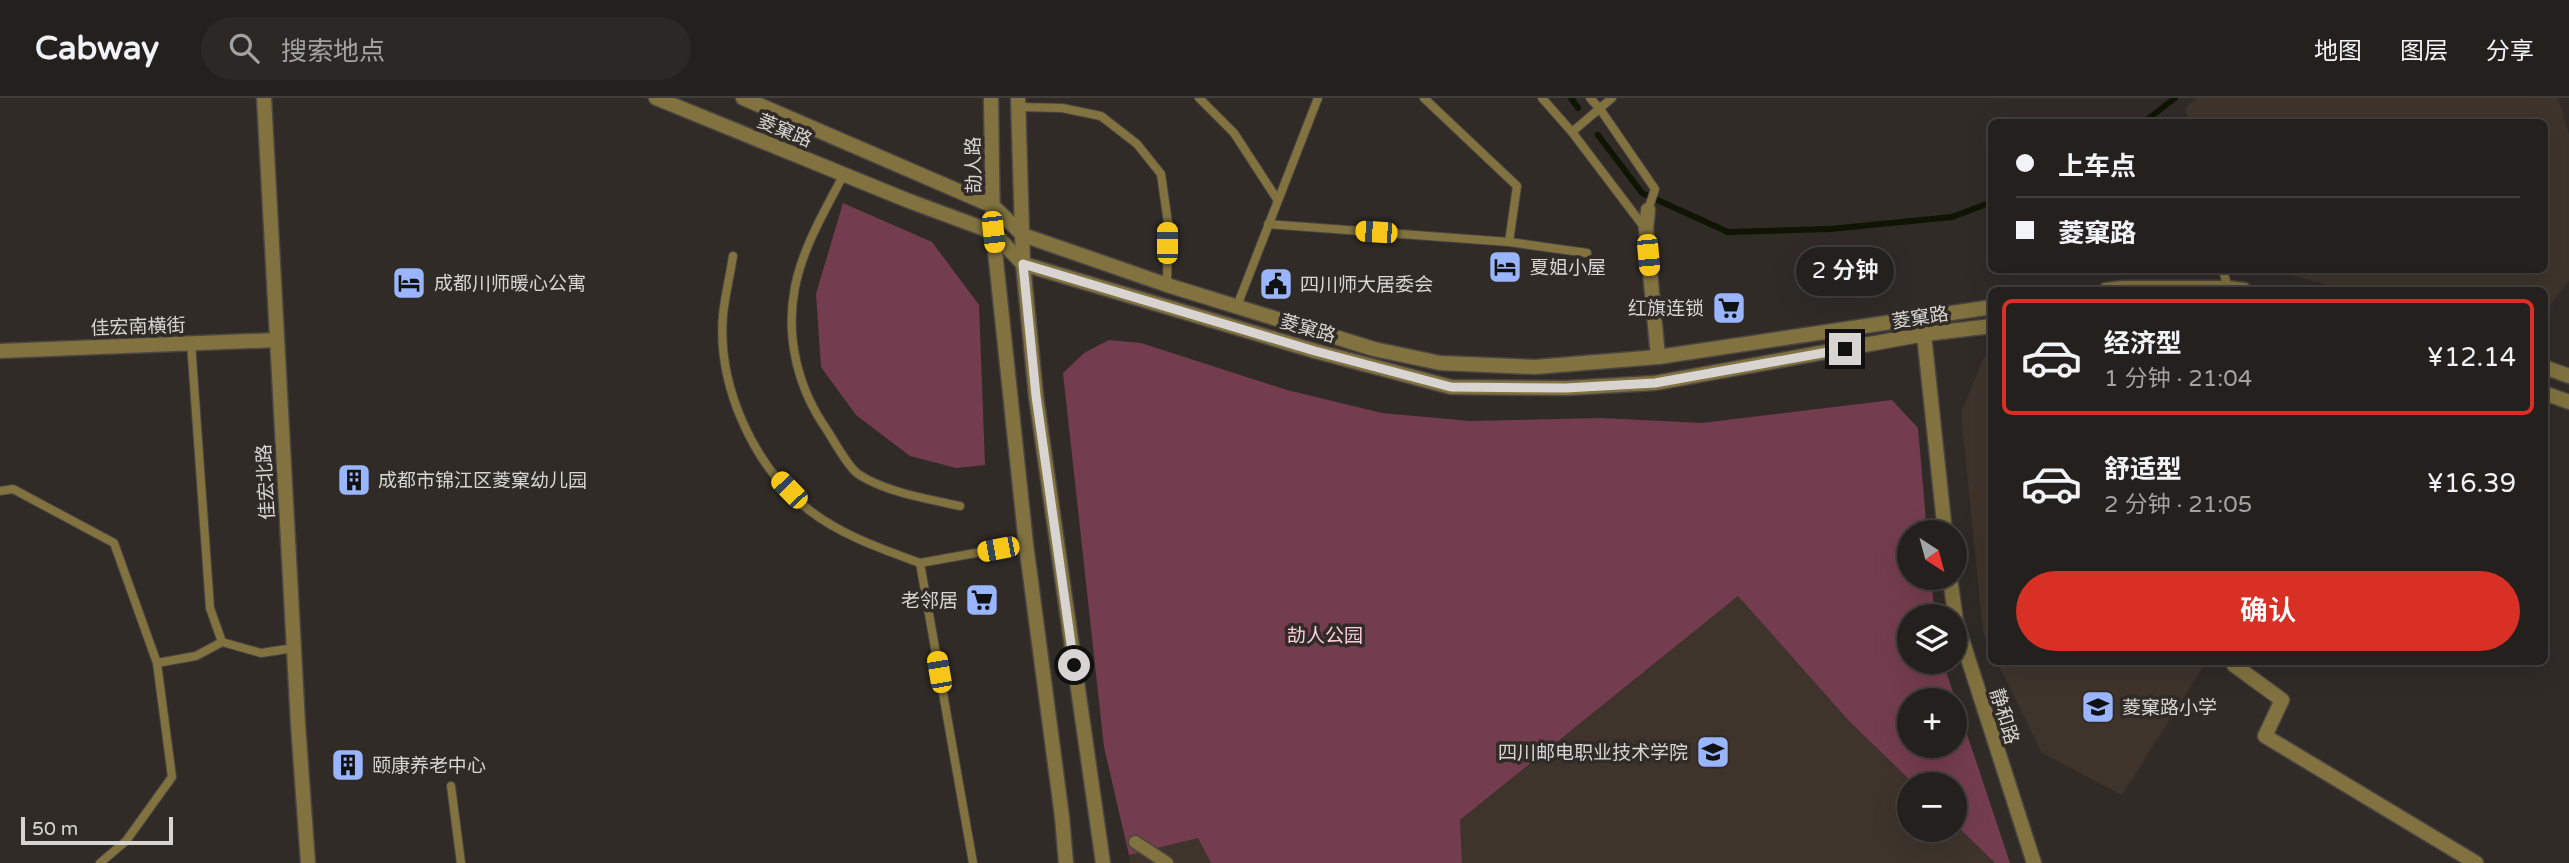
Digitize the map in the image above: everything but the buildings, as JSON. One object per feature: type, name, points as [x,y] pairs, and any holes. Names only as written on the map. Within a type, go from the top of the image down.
[{"type":"street","name":"佳宏北路","points":[[264,98],[308,863]]},
{"type":"street","name":"菱窠路","points":[[656,98],[993,232],[1023,264],[1315,351],[1451,387],[1566,388],[1655,383],[1925,334],[1988,326]]},
{"type":"street","name":"菱窠路","points":[[743,98],[993,206],[1023,235],[1167,285],[1374,349],[1440,363],[1535,367],[1658,357],[1988,308]]},
{"type":"street","name":"劼人路","points":[[991,98],[993,232],[1026,544],[1066,863]]},
{"type":"street","points":[[1018,102],[1023,264],[1036,396],[1103,863]]},
{"type":"street","points":[[1648,211],[1646,229],[1658,357]]},
{"type":"street","points":[[1922,316],[1944,520]]},
{"type":"street","name":"佳宏南横街","points":[[0,351],[277,341]]},
{"type":"street","points":[[2548,368],[2569,376]]},
{"type":"street","points":[[2548,394],[2569,402]]},
{"type":"street","name":"静和路","points":[[1952,590],[1956,621],[2034,863]]},
{"type":"street","points":[[2234,665],[2282,700],[2264,737],[2476,863]]},
{"type":"street","points":[[1135,842],[1167,863]]},
{"type":"lane","points":[[1199,98],[1234,133],[1277,199]]},
{"type":"lane","points":[[1237,306],[1318,98]]},
{"type":"lane","points":[[1424,98],[1517,186],[1510,243]]},
{"type":"lane","points":[[1542,98],[1572,132],[1646,229]]},
{"type":"lane","points":[[1590,98],[1655,189],[1648,211]]},
{"type":"lane","points":[[1572,132],[1612,98]]},
{"type":"lane","points":[[1018,102],[1101,116],[1138,144],[1161,174],[1167,223],[1167,285]]},
{"type":"lane","points":[[844,174],[813,234],[795,288],[792,337],[797,370],[817,416],[856,473],[905,494],[960,506]]},
{"type":"lane","points":[[1268,224],[1510,243],[1587,253]]},
{"type":"lane","points":[[733,256],[723,316],[725,366],[740,416],[770,470],[809,510],[865,543],[920,563],[1026,544]]},
{"type":"lane","points":[[191,343],[210,608],[222,642]]},
{"type":"lane","points":[[0,491],[13,489],[114,543],[157,663],[172,777],[126,841],[100,863]]},
{"type":"lane","points":[[920,563],[972,863]]},
{"type":"lane","points":[[157,663],[196,656],[222,642],[261,653],[294,648]]},
{"type":"lane","points":[[451,786],[461,863]]},
{"type":"shaded area","points":[[2197,98],[2558,98],[2569,134],[2569,281],[2548,307],[2548,287],[2334,287],[2283,273],[2548,273],[2548,119],[2188,119],[2185,108]]},
{"type":"shaded area","points":[[1988,356],[1988,643],[1983,632],[1961,413],[1984,357]]},
{"type":"shaded area","name":"四川邮电职业技术学院","points":[[1738,596],[1849,721],[1902,772],[1897,772],[1897,842],[1967,842],[1967,836],[1995,863],[1462,863],[1460,820]]},
{"type":"shaded area","name":"菱窠路小学","points":[[1998,665],[2204,665],[2122,795],[2042,753]]},
{"type":"shaded area","points":[[1198,838],[1211,863],[1130,863],[1129,855]]},
{"type":"green space","points":[[843,203],[932,242],[979,305],[985,465],[956,468],[910,456],[856,415],[821,367],[816,294]]},
{"type":"green space","name":"劼人公园","points":[[1109,340],[1141,343],[1287,390],[1382,413],[1470,421],[1601,418],[1702,423],[1892,400],[1918,428],[1926,520],[1897,520],[1897,590],[1932,590],[1934,604],[1897,604],[1897,674],[1947,674],[1952,688],[1897,688],[1897,758],[1967,758],[1967,734],[2010,863],[1995,863],[1967,836],[1967,772],[1902,772],[1849,721],[1738,596],[1460,820],[1462,863],[1211,863],[1198,838],[1129,855],[1104,747],[1063,373],[1084,353]]},
{"type":"waterway","points":[[1571,98],[1578,108]]},
{"type":"waterway","points":[[2148,119],[2175,98]]},
{"type":"waterway","points":[[1598,135],[1642,193],[1728,232],[1830,229],[1952,217],[1988,204]]},
{"type":"place","name":"夏姐小屋","points":[[1505,267]]},
{"type":"place","name":"成都川师暖心公寓","points":[[409,283]]},
{"type":"place","name":"四川师大居委会","points":[[1276,284]]},
{"type":"place","name":"红旗连锁","points":[[1729,308]]},
{"type":"place","name":"成都市锦江区菱窠幼儿园","points":[[354,480]]},
{"type":"place","name":"老邻居","points":[[982,600]]},
{"type":"place","name":"菱窠路小学","points":[[2098,707]]},
{"type":"place","name":"四川邮电职业技术学院","points":[[1713,752]]},
{"type":"place","name":"颐康养老中心","points":[[348,765]]},
{"type":"route","points":[[1074,665],[1036,396],[1023,264],[1315,351],[1451,387],[1566,388],[1655,383],[1845,349]]}]
